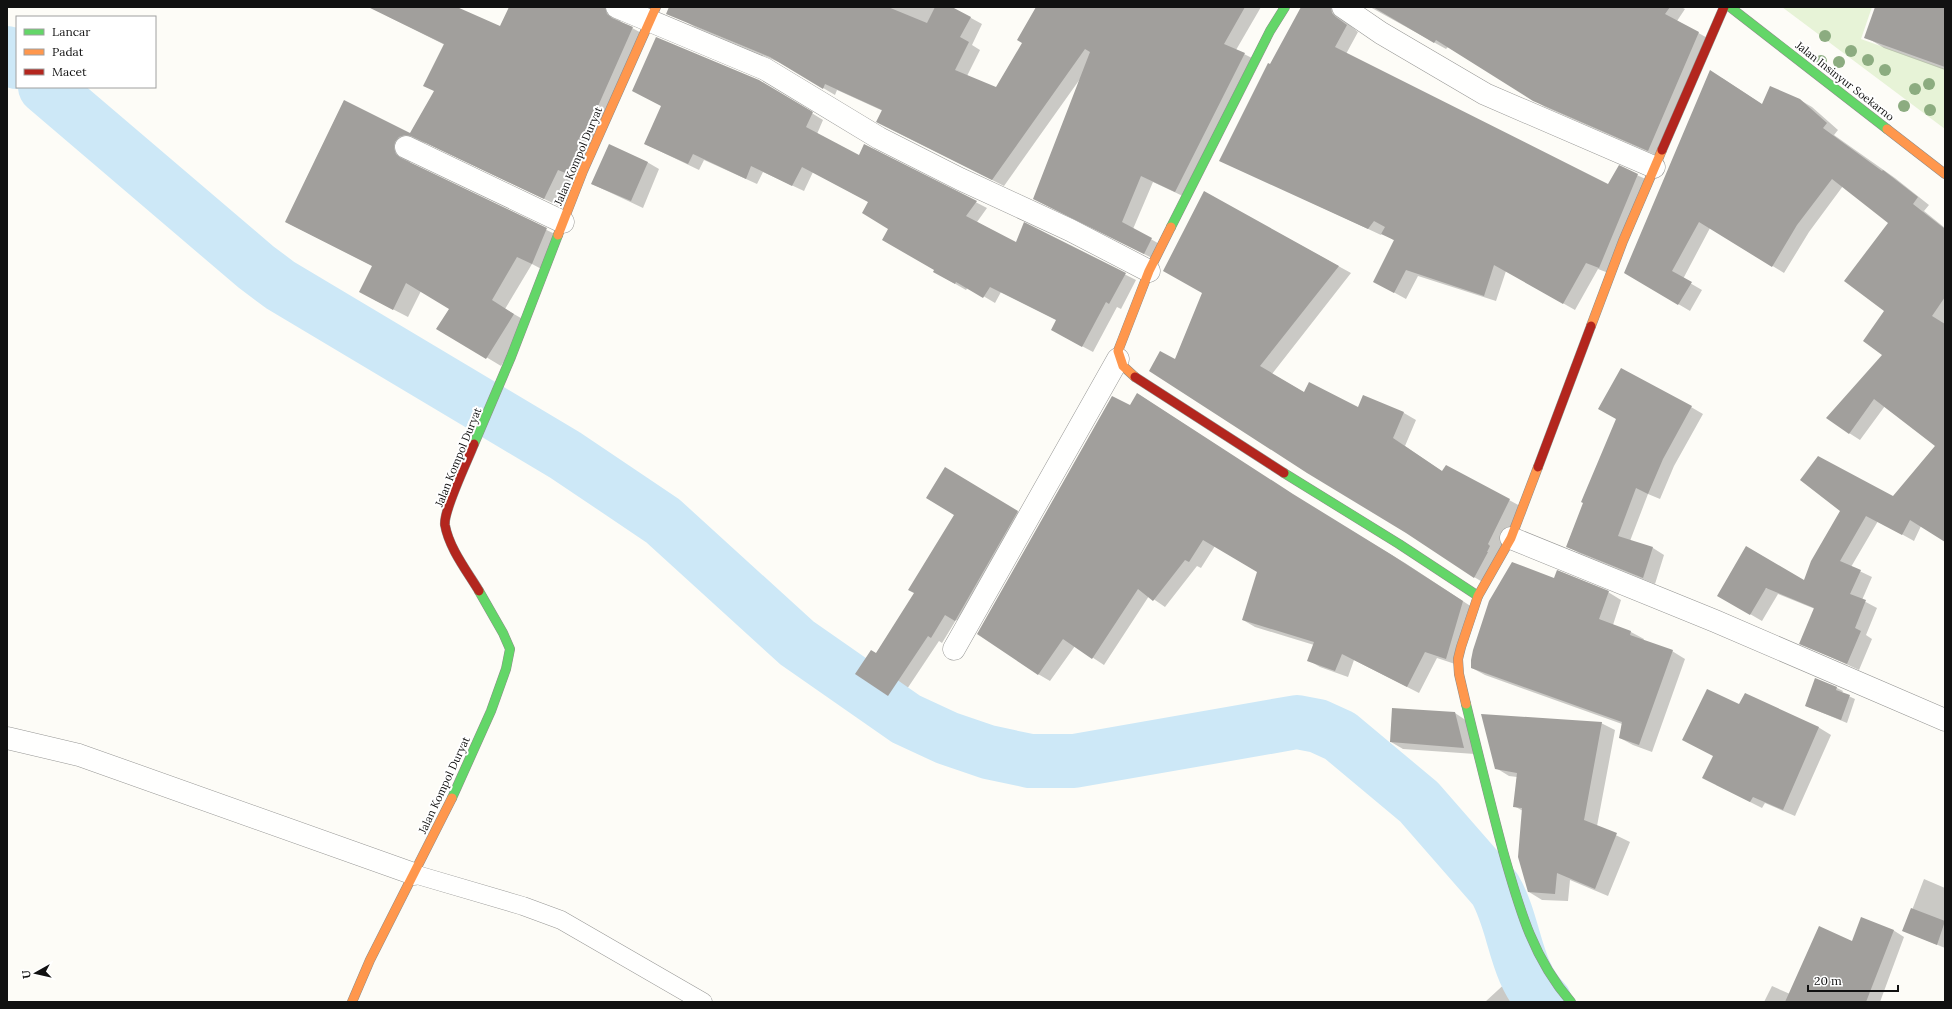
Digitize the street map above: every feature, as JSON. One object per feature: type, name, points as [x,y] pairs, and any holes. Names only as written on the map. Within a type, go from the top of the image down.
[{"type":"street","points":[[617,7],[652,14],[765,69],[879,138],[960,179],[1070,230],[1149,272]]},
{"type":"street","points":[[1285,7],[1270,31],[1149,272],[1118,351],[1118,359],[1122,367],[1130,373],[1300,484],[1399,544],[1478,596]]},
{"type":"street","points":[[1343,7],[1381,33],[1485,94],[1654,167]]},
{"type":"street","points":[[1571,1002],[1563,994],[1537,955],[1524,923],[1491,809],[1459,674],[1458,659],[1478,596],[1511,538],[1623,241],[1724,7]]},
{"type":"street","name":"Jalan Insinyur Soekarno","points":[[1730,7],[1945,174]]},
{"type":"street","name":"Jalan Kompol Duryat","points":[[352,1002],[370,960],[461,781],[491,711],[506,668],[510,650],[503,633],[452,544],[445,524],[451,500],[511,357],[583,171],[652,14]]},
{"type":"street","points":[[406,147],[563,222]]},
{"type":"street","points":[[954,649],[1118,359]]},
{"type":"street","points":[[1511,538],[1715,621],[1945,720]]},
{"type":"street","points":[[7,738],[79,755],[414,874]]},
{"type":"lane","points":[[414,874],[524,906],[561,920],[703,1002]]},
{"type":"green space","points":[[1782,7],[1872,7],[1861,39],[1945,69],[1945,129]]},
{"type":"building","points":[[368,7],[457,7],[500,26],[509,7],[605,7],[607,14],[612,18],[633,27],[568,174],[558,170],[544,199],[411,136],[405,135],[399,137],[395,142],[394,148],[396,154],[401,158],[547,228],[532,264],[517,257],[492,300],[514,314],[486,359],[436,329],[449,309],[406,283],[393,310],[359,292],[372,266],[285,222],[344,100],[410,133],[434,91],[423,86],[444,44]]},
{"type":"building","points":[[669,7],[888,7],[927,23],[935,7],[952,7],[971,17],[960,37],[969,42],[955,70],[996,87],[1022,43],[1017,40],[1036,7],[1245,7],[1224,44],[1245,53],[1175,192],[1141,176],[1122,222],[1152,238],[1144,254],[1033,199],[1090,52],[1085,49],[992,180],[876,122],[882,110],[825,84],[823,89],[770,57],[666,14]]},
{"type":"building","points":[[1301,7],[1331,7],[1332,13],[1347,25],[1335,47],[1608,184],[1619,165],[1638,174],[1599,268],[1586,263],[1563,304],[1494,265],[1484,296],[1406,270],[1394,293],[1373,282],[1394,240],[1381,234],[1385,227],[1374,221],[1368,229],[1219,161],[1268,63],[1270,64]]},
{"type":"building","points":[[1373,7],[1670,7],[1665,14],[1699,32],[1648,151],[1533,101],[1436,40],[1434,43]]},
{"type":"building","points":[[1875,7],[1945,7],[1945,67],[1864,38]]},
{"type":"building","points":[[656,37],[759,80],[813,112],[806,127],[859,155],[864,144],[977,201],[966,216],[1016,242],[1024,222],[1126,273],[1109,304],[1106,302],[1082,347],[1051,330],[1056,320],[990,287],[983,298],[956,282],[955,284],[933,272],[934,270],[882,240],[888,229],[862,213],[868,202],[802,167],[792,186],[751,166],[746,179],[693,154],[688,164],[644,144],[661,106],[632,91]]},
{"type":"building","points":[[1710,70],[1762,104],[1770,86],[1800,99],[1827,123],[1823,128],[1882,171],[1883,170],[1918,197],[1913,204],[1945,229],[1945,297],[1932,316],[1945,324],[1945,542],[1910,520],[1902,535],[1866,516],[1840,561],[1861,570],[1850,594],[1866,600],[1855,628],[1861,631],[1847,664],[1799,644],[1814,608],[1766,588],[1750,615],[1717,596],[1746,546],[1804,580],[1811,561],[1840,511],[1800,480],[1818,456],[1893,496],[1935,446],[1874,399],[1849,434],[1826,418],[1882,355],[1863,341],[1884,311],[1844,281],[1888,223],[1832,179],[1797,225],[1772,267],[1699,222],[1672,271],[1692,282],[1678,305],[1624,273]]},
{"type":"building","points":[[609,144],[648,162],[631,201],[591,184]]},
{"type":"building","points":[[1204,191],[1339,266],[1260,366],[1304,392],[1309,382],[1358,407],[1363,395],[1404,412],[1393,438],[1442,471],[1446,465],[1510,499],[1488,544],[1490,546],[1488,552],[1474,578],[1406,533],[1307,473],[1149,371],[1160,351],[1175,359],[1202,293],[1163,271]]},
{"type":"building","points":[[1621,368],[1692,406],[1663,459],[1648,494],[1636,488],[1618,536],[1653,547],[1643,578],[1566,547],[1583,503],[1581,502],[1616,419],[1598,409]]},
{"type":"building","points":[[1137,393],[1293,494],[1463,601],[1446,659],[1425,652],[1407,687],[1342,654],[1335,671],[1307,661],[1314,642],[1242,620],[1257,572],[1203,540],[1189,562],[1185,560],[1153,601],[1138,589],[1092,659],[1063,639],[1038,675],[977,634],[1112,396],[1130,405]]},
{"type":"building","points":[[945,467],[1018,511],[955,621],[945,615],[931,638],[928,636],[888,696],[855,674],[871,650],[876,653],[914,593],[908,590],[954,515],[926,498]]},
{"type":"building","points":[[1512,562],[1554,578],[1557,570],[1609,591],[1599,619],[1631,631],[1630,635],[1673,650],[1639,745],[1619,738],[1622,722],[1471,668],[1473,650],[1489,601]]},
{"type":"building","points":[[1815,678],[1837,687],[1836,690],[1850,695],[1841,720],[1805,706]]},
{"type":"building","points":[[1707,689],[1739,704],[1745,693],[1819,727],[1783,810],[1753,797],[1750,802],[1702,778],[1713,756],[1682,740]]},
{"type":"building","points":[[1392,708],[1455,712],[1464,748],[1390,742]]},
{"type":"building","points":[[1481,714],[1602,722],[1584,820],[1617,833],[1595,889],[1557,873],[1555,894],[1528,892],[1518,857],[1522,808],[1513,807],[1517,773],[1495,769]]},
{"type":"building","points":[[1911,908],[1945,921],[1937,945],[1902,931]]},
{"type":"building","points":[[1861,917],[1894,930],[1866,1002],[1785,1002],[1819,926],[1852,941]]},
{"type":"waterway","points":[[7,53],[16,61]]},
{"type":"waterway","points":[[46,88],[256,267],[280,285],[565,455],[663,521],[797,643],[906,719],[947,738],[988,752],[1030,761],[1074,761],[1297,722],[1318,726],[1340,736],[1419,802],[1495,889],[1502,903],[1521,963],[1527,977],[1545,1002]]},
{"type":"traffic: fast","points":[[1171,227],[1270,31],[1285,7]]},
{"type":"traffic: fast","points":[[1730,7],[1887,129]]},
{"type":"traffic: fast","points":[[474,444],[511,357],[558,235]]},
{"type":"traffic: fast","points":[[1284,473],[1399,544],[1478,596]]},
{"type":"traffic: fast","points":[[452,798],[491,711],[506,669],[510,649],[503,633],[479,591]]},
{"type":"traffic: fast","points":[[1466,704],[1503,851],[1521,912],[1528,931],[1546,967],[1571,1002]]},
{"type":"traffic: slow","points":[[558,235],[583,171],[656,7]]},
{"type":"traffic: slow","points":[[1887,129],[1945,174]]},
{"type":"traffic: slow","points":[[1591,326],[1623,241],[1662,150]]},
{"type":"traffic: slow","points":[[1135,377],[1123,366],[1118,351],[1149,271],[1171,227]]},
{"type":"traffic: slow","points":[[1466,704],[1459,674],[1458,659],[1461,647],[1478,596],[1511,538],[1538,467]]},
{"type":"traffic: slow","points":[[352,1002],[370,960],[452,798]]},
{"type":"traffic: jam","points":[[1662,150],[1724,7]]},
{"type":"traffic: jam","points":[[1538,467],[1591,326]]},
{"type":"traffic: jam","points":[[1135,377],[1284,473]]},
{"type":"traffic: jam","points":[[474,444],[452,497],[445,518],[445,525],[454,551],[479,591]]}]
